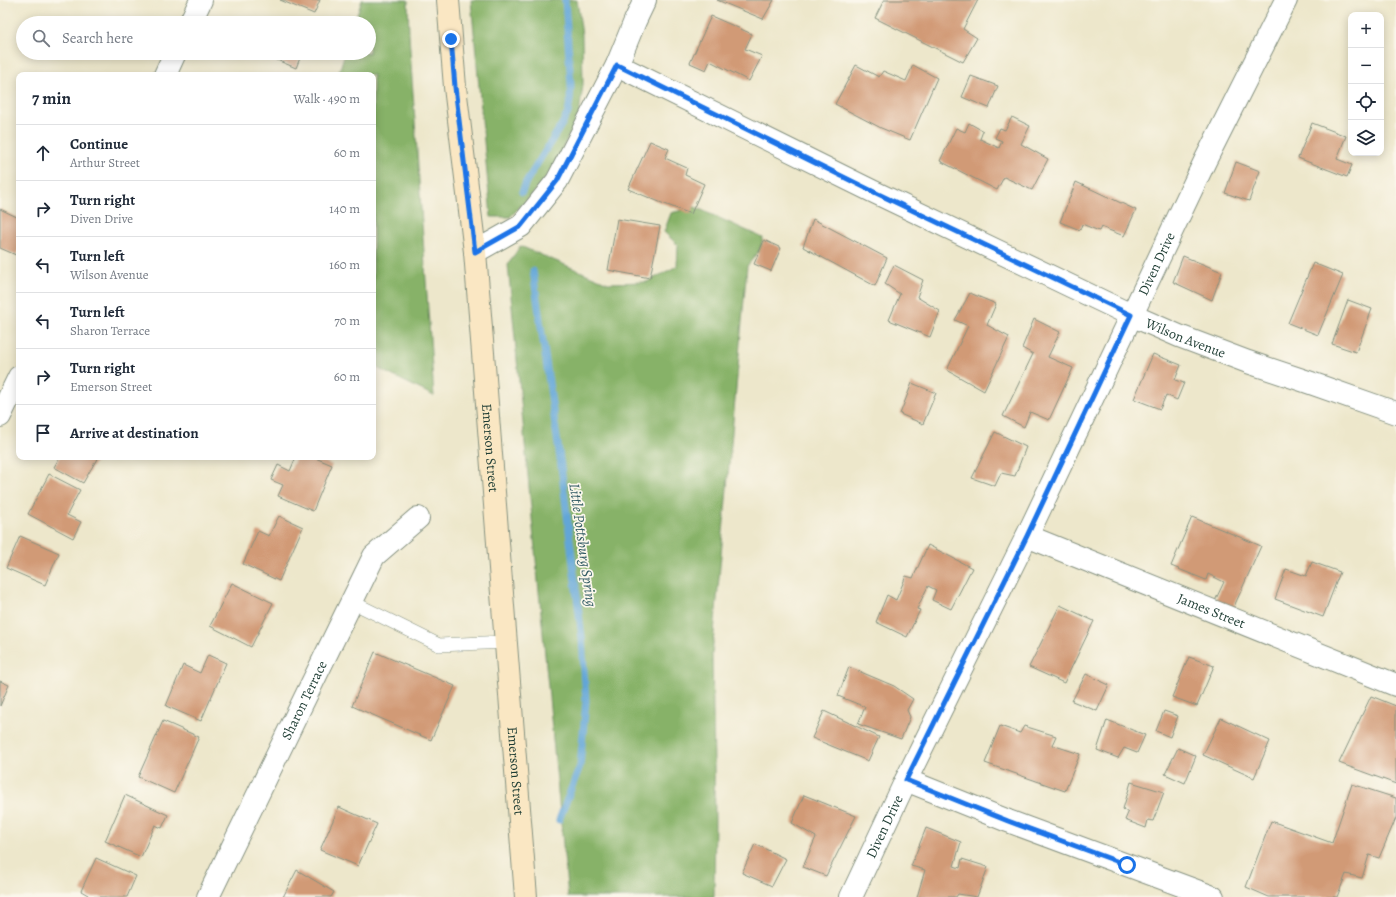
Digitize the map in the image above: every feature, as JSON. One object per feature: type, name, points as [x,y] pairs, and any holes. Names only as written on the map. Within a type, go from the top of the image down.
[{"type":"main road","name":"Emerson Street","points":[[448,0],[455,87],[475,252],[526,897]]},
{"type":"street","points":[[193,16],[201,0]]},
{"type":"street","points":[[475,252],[521,226],[557,181],[617,65],[645,0]]},
{"type":"street","name":"Diven Drive","points":[[851,897],[906,780],[1027,536],[1205,161],[1286,0]]},
{"type":"street","points":[[166,72],[172,60]]},
{"type":"street","name":"Wilson Avenue","points":[[617,65],[872,191],[1131,315],[1179,336],[1248,362],[1396,413]]},
{"type":"street","points":[[0,416],[16,383]]},
{"type":"street","name":"Sharon Terrace","points":[[208,897],[374,556],[418,518]]},
{"type":"street","name":"James Street","points":[[1027,536],[1396,685]]},
{"type":"street","points":[[906,780],[1008,821],[1213,897]]},
{"type":"lane","points":[[352,602],[439,645],[506,642]]},
{"type":"green space","points":[[362,0],[408,0],[409,35],[434,396],[376,367],[376,72],[339,72],[343,60],[376,60],[376,16],[356,16]]},
{"type":"green space","points":[[471,0],[577,0],[582,35],[583,84],[579,115],[551,171],[532,195],[510,217],[491,217]]},
{"type":"green space","points":[[695,207],[763,238],[760,250],[747,266],[712,655],[715,819],[714,897],[568,897],[508,265],[520,246],[608,283],[647,282],[677,266],[678,245],[664,232],[671,213]]},
{"type":"building","points":[[280,0],[320,0],[314,14]]},
{"type":"building","points":[[717,0],[774,0],[763,19]]},
{"type":"building","points":[[884,0],[978,0],[963,29],[977,38],[963,62],[875,18]]},
{"type":"building","points":[[711,16],[752,34],[745,49],[762,56],[749,81],[710,61],[706,70],[690,63]]},
{"type":"building","points":[[277,60],[299,60],[296,68]]},
{"type":"building","points":[[856,65],[879,77],[883,71],[906,81],[913,65],[937,78],[910,140],[881,128],[835,104]]},
{"type":"building","points":[[971,76],[998,86],[989,108],[962,97]]},
{"type":"building","points":[[1012,117],[1030,126],[1021,144],[1048,159],[1032,190],[1004,177],[997,190],[940,161],[956,128],[965,132],[969,123],[983,131],[980,139],[999,148],[1002,141],[995,138],[1000,128],[1005,130]]},
{"type":"building","points":[[1312,123],[1346,136],[1337,159],[1352,165],[1347,177],[1298,158]]},
{"type":"building","points":[[650,141],[669,149],[665,158],[687,168],[685,175],[704,184],[691,214],[628,189]]},
{"type":"building","points":[[1236,162],[1260,171],[1249,201],[1225,193]]},
{"type":"building","points":[[1076,182],[1136,210],[1124,236],[1101,227],[1099,231],[1082,224],[1080,230],[1060,222]]},
{"type":"building","points":[[0,209],[16,217],[16,255],[0,248]]},
{"type":"building","points":[[617,219],[660,226],[650,278],[608,270]]},
{"type":"building","points":[[813,219],[887,258],[875,286],[803,247]]},
{"type":"building","points":[[764,240],[781,248],[771,271],[754,264]]},
{"type":"building","points":[[1183,256],[1222,272],[1212,300],[1173,282]]},
{"type":"building","points":[[1313,263],[1343,275],[1318,335],[1288,323]]},
{"type":"building","points":[[894,265],[923,280],[917,297],[940,311],[930,337],[889,320],[900,294],[885,284]]},
{"type":"building","points":[[970,293],[996,304],[987,325],[1009,337],[984,391],[947,370],[968,326],[955,320]]},
{"type":"building","points":[[1348,300],[1372,309],[1356,352],[1332,344]]},
{"type":"building","points":[[1034,319],[1060,332],[1048,357],[1073,368],[1049,420],[1030,412],[1024,427],[1003,416],[1033,354],[1022,348]]},
{"type":"building","points":[[1153,354],[1181,365],[1175,380],[1184,383],[1177,400],[1166,395],[1160,409],[1134,399]]},
{"type":"building","points":[[912,383],[936,393],[923,424],[900,414]]},
{"type":"building","points":[[995,432],[1026,447],[1015,476],[1001,473],[995,486],[972,478]]},
{"type":"building","points":[[58,460],[96,460],[83,483],[54,467]]},
{"type":"building","points":[[295,460],[320,460],[332,465],[313,511],[278,496],[283,485],[271,480],[278,465],[290,471]]},
{"type":"building","points":[[49,474],[80,490],[67,515],[81,522],[73,538],[28,514]]},
{"type":"building","points":[[279,516],[303,527],[279,581],[243,564],[258,531],[269,536]]},
{"type":"building","points":[[1192,517],[1261,546],[1232,611],[1214,603],[1224,582],[1208,574],[1206,580],[1171,566]]},
{"type":"building","points":[[20,536],[59,553],[45,585],[6,568]]},
{"type":"building","points":[[928,545],[972,568],[951,609],[932,600],[936,590],[928,586],[917,609],[920,610],[907,637],[876,622],[887,595],[896,600],[906,576],[913,578]]},
{"type":"building","points":[[1312,562],[1340,572],[1323,617],[1275,599],[1286,569],[1306,576]]},
{"type":"building","points":[[232,583],[273,603],[251,647],[210,626]]},
{"type":"building","points":[[1060,605],[1094,621],[1064,683],[1029,667]]},
{"type":"building","points":[[375,652],[455,686],[431,740],[352,706]]},
{"type":"building","points":[[208,655],[226,663],[201,721],[166,706],[183,665],[200,673]]},
{"type":"building","points":[[1189,657],[1214,666],[1197,706],[1172,697]]},
{"type":"building","points":[[849,667],[894,686],[913,699],[907,710],[910,717],[901,739],[858,724],[865,707],[838,696]]},
{"type":"building","points":[[1086,674],[1109,685],[1097,711],[1072,701]]},
{"type":"building","points":[[0,681],[9,685],[0,706]]},
{"type":"building","points":[[1371,696],[1396,706],[1396,784],[1339,763]]},
{"type":"building","points":[[824,711],[879,737],[868,761],[812,738]]},
{"type":"building","points":[[1164,711],[1178,716],[1170,737],[1156,731]]},
{"type":"building","points":[[1221,718],[1270,741],[1254,778],[1203,755]]},
{"type":"building","points":[[1107,720],[1145,735],[1137,753],[1124,748],[1118,758],[1097,750]]},
{"type":"building","points":[[163,721],[199,737],[174,793],[138,777]]},
{"type":"building","points":[[1000,726],[1020,733],[1024,726],[1056,736],[1052,745],[1080,754],[1065,791],[985,763]]},
{"type":"building","points":[[1178,748],[1196,756],[1185,783],[1165,774]]},
{"type":"building","points":[[1131,782],[1164,792],[1153,821],[1148,820],[1146,828],[1125,820],[1128,813],[1123,809]]},
{"type":"building","points":[[1352,784],[1396,798],[1396,818],[1379,858],[1369,855],[1362,878],[1346,874],[1337,897],[1269,897],[1246,887],[1271,821],[1332,843]]},
{"type":"building","points":[[125,795],[168,815],[162,828],[155,825],[141,857],[105,841]]},
{"type":"building","points":[[804,795],[856,816],[826,876],[803,867],[816,837],[792,823]]},
{"type":"building","points":[[339,807],[377,824],[358,866],[320,850]]},
{"type":"building","points":[[926,828],[961,842],[954,866],[960,868],[962,859],[988,867],[977,897],[958,894],[956,897],[917,897],[925,870],[911,866]]},
{"type":"building","points":[[755,844],[786,859],[772,886],[742,873]]},
{"type":"building","points":[[96,858],[136,876],[127,897],[87,897],[88,895],[81,891]]},
{"type":"building","points":[[297,870],[334,892],[331,897],[283,897]]},
{"type":"waterway","name":"Little Pottsburg Spring","points":[[522,192],[526,182],[568,113],[571,86],[565,0]]},
{"type":"waterway","name":"Little Pottsburg Spring","points":[[533,271],[561,466],[582,638],[586,701],[580,766],[559,820]]},
{"type":"route","points":[[451,39],[455,87],[475,252],[521,226],[557,181],[617,65],[872,191],[1131,315],[1027,536],[906,780],[1008,821],[1127,865]]}]
